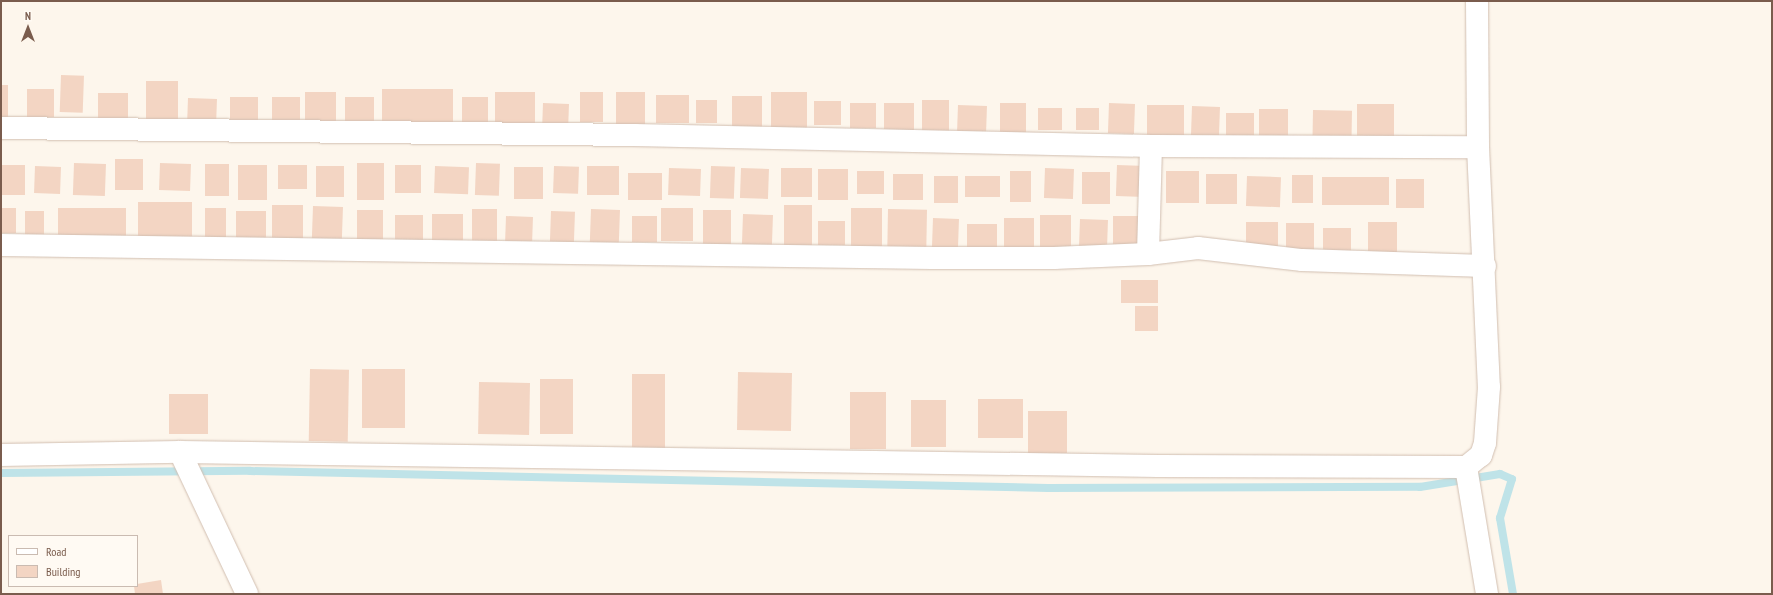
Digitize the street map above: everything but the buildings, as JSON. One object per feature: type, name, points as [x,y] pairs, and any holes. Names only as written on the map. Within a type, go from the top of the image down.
[{"type":"street","points":[[1,455],[180,452],[1158,466],[1466,467],[1481,455],[1488,421],[1485,266],[1478,147],[1477,1]]},
{"type":"street","points":[[1,128],[634,135],[1151,146],[1478,147]]},
{"type":"street","points":[[1148,254],[1151,146]]},
{"type":"street","points":[[1,245],[932,258],[1054,258],[1148,254],[1215,248],[1302,260],[1485,266]]},
{"type":"street","points":[[180,452],[247,594]]},
{"type":"street","points":[[1466,467],[1487,594]]},
{"type":"waterway","points":[[1,473],[250,471],[1048,488],[1420,487],[1500,474],[1512,479],[1500,518],[1513,594]]}]
